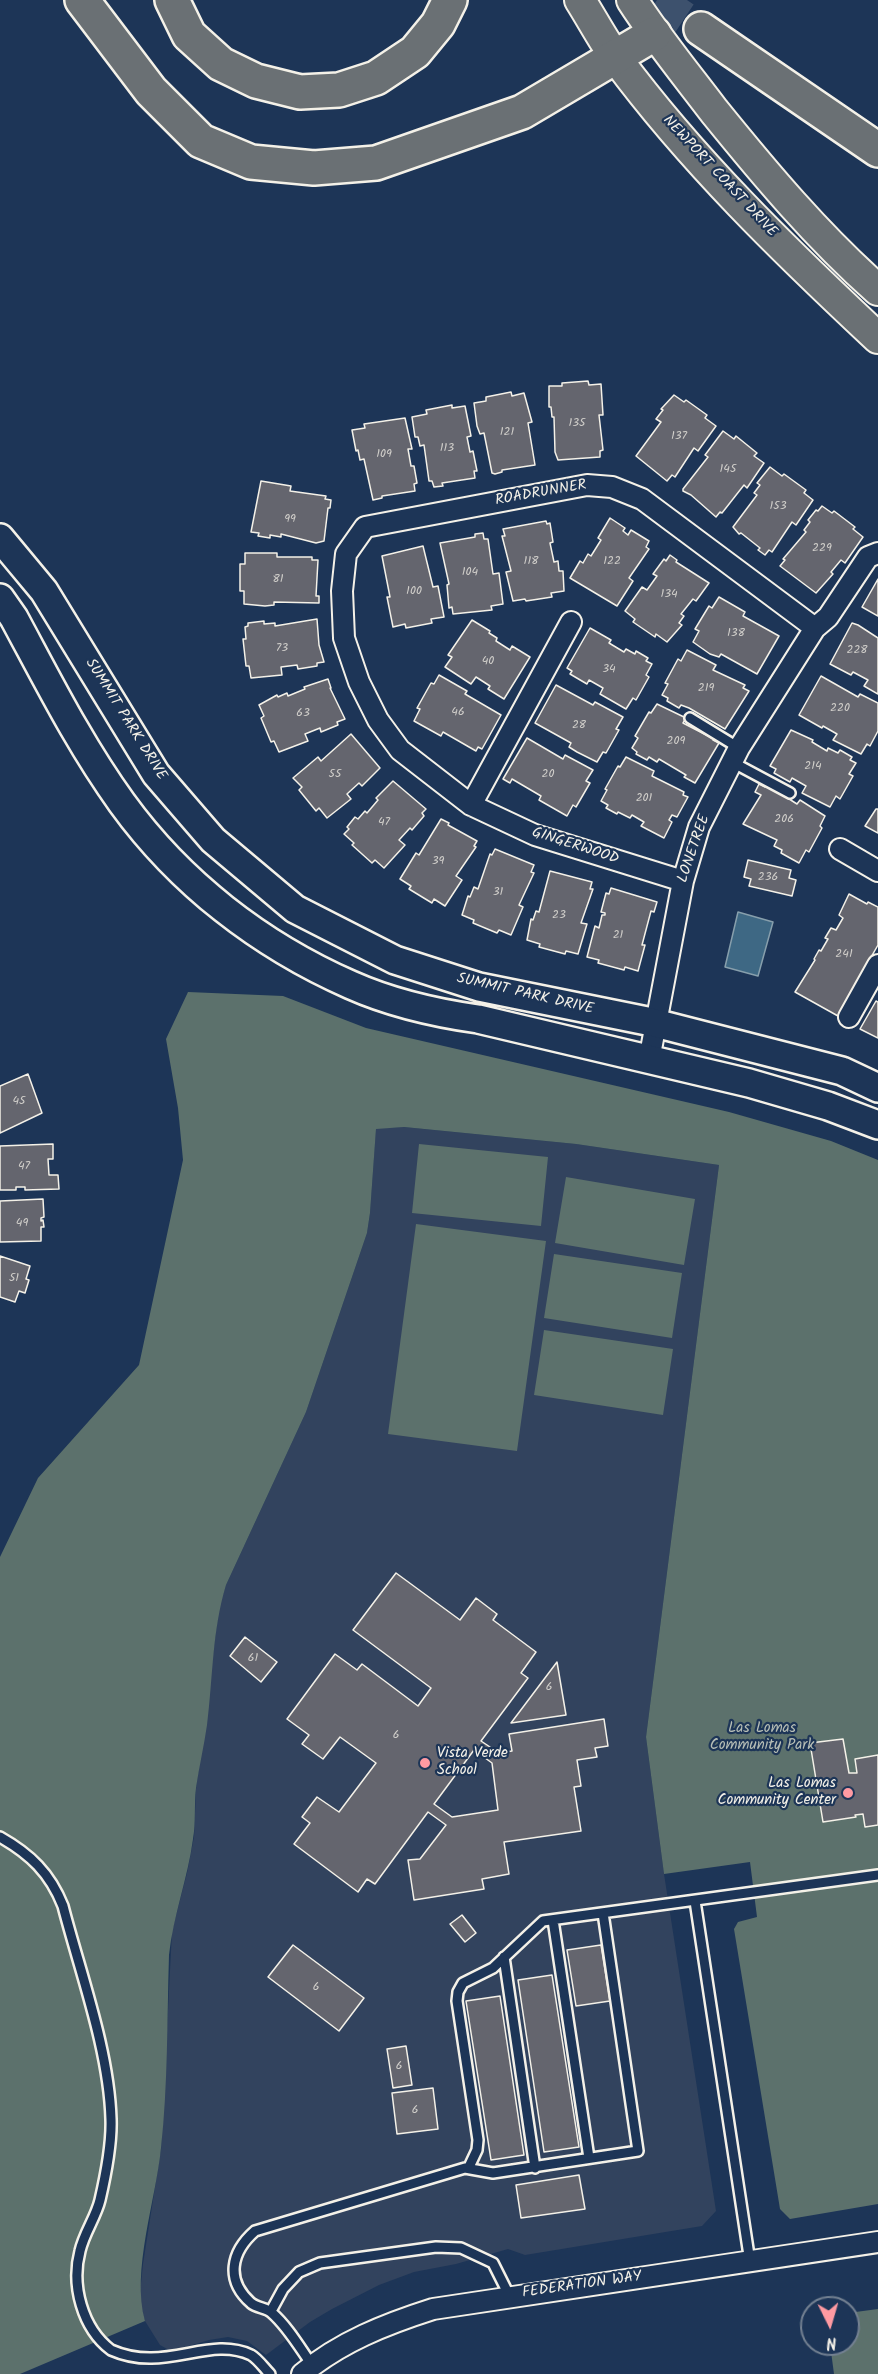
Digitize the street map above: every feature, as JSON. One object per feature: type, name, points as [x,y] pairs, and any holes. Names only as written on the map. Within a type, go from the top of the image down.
[{"type":"highway","points":[[82,0],[151,92],[201,141],[251,162],[314,168],[376,162],[522,112],[654,34]]},
{"type":"highway","points":[[172,0],[189,35],[221,64],[256,81],[300,92],[339,90],[376,78],[416,52],[438,24],[450,0]]},
{"type":"highway","points":[[701,29],[878,150]]},
{"type":"main road","name":"NEWPORT COAST DRIVE","points":[[580,0],[616,57],[677,134],[817,280],[878,338]]},
{"type":"main road","points":[[632,0],[654,34],[794,207],[846,262],[878,290]]},
{"type":"street","name":"ROADRUNNER","points":[[346,554],[365,527],[587,485],[612,487],[642,499],[815,628]]},
{"type":"street","name":"SUMMIT PARK DRIVE","points":[[0,538],[44,591],[156,774],[213,840],[295,909],[395,960],[468,984],[656,1024],[842,1071],[878,1088]]},
{"type":"street","name":"LONETREE","points":[[649,1060],[683,881],[699,827],[735,755],[815,628],[828,616],[868,557],[878,553]]},
{"type":"street","name":"GINGERWOOD","points":[[346,554],[342,591],[344,638],[359,682],[378,720],[400,750],[471,805],[535,835],[683,881]]},
{"type":"street","points":[[0,597],[93,759],[149,838],[184,876],[231,915],[284,950],[351,986],[434,1012],[478,1019],[750,1083],[828,1106],[878,1125]]},
{"type":"street","points":[[471,805],[571,622]]},
{"type":"street","points":[[840,849],[878,871]]},
{"type":"street","points":[[849,1017],[878,965]]},
{"type":"street","name":"FEDERATION WAY","points":[[307,2370],[348,2342],[390,2323],[433,2309],[878,2242]]},
{"type":"lane","points":[[690,718],[735,755],[790,793]]},
{"type":"lane","points":[[0,1837],[20,1849],[41,1867],[56,1888],[63,1905],[98,2038],[107,2083],[111,2119],[108,2155],[99,2202],[80,2251],[78,2269],[79,2298],[87,2322],[111,2350],[138,2363],[172,2365],[214,2352],[235,2350],[252,2356],[270,2374]]},
{"type":"lane","points":[[469,2167],[477,2150],[478,2140],[457,2001],[458,1992],[463,1983],[493,1968],[543,1921],[878,1875]]},
{"type":"lane","points":[[695,1901],[750,2262]]},
{"type":"lane","points":[[307,2370],[271,2311],[254,2305],[241,2292],[235,2278],[235,2256],[242,2242],[255,2231],[469,2167],[493,2173],[638,2151],[603,1913]]},
{"type":"lane","points":[[553,1920],[589,2158]]},
{"type":"lane","points":[[504,1957],[535,2168]]},
{"type":"lane","points":[[271,2311],[283,2289],[299,2272],[320,2263],[436,2247],[460,2248],[493,2263],[510,2297]]},
{"type":"shaded area","points":[[738,912],[773,922],[758,976],[725,967]]},
{"type":"shaded area","name":"Vista Verde School","points":[[404,1127],[576,1144],[719,1165],[646,1737],[664,1874],[716,2211],[702,2226],[525,2255],[508,2249],[456,2264],[414,2272],[379,2285],[332,2309],[310,2322],[266,2355],[247,2341],[228,2337],[169,2350],[160,2345],[145,2321],[139,2302],[161,2149],[172,1931],[194,1837],[196,1789],[219,1607],[226,1585],[306,1412],[367,1233],[376,1128]]},
{"type":"green space","name":"Las Lomas Community Park","points":[[188,992],[283,996],[366,1028],[729,1112],[831,1141],[878,1160],[878,2204],[790,2219],[780,2209],[734,1929],[738,1922],[757,1917],[750,1862],[664,1874],[646,1737],[719,1165],[576,1144],[404,1127],[376,1129],[367,1233],[306,1412],[226,1585],[221,1602],[213,1655],[207,1725],[196,1788],[193,1839],[169,1955],[163,2124],[141,2280],[141,2301],[145,2321],[20,2374],[0,2374],[0,1557],[38,1478],[139,1365],[183,1160],[178,1108],[166,1039]]},
{"type":"green space","points":[[419,1144],[548,1157],[541,1226],[412,1213]]},
{"type":"green space","points":[[566,1177],[695,1199],[684,1265],[555,1243]]},
{"type":"green space","points":[[416,1224],[546,1241],[517,1451],[388,1434]]},
{"type":"green space","points":[[554,1254],[682,1273],[672,1338],[544,1318]]},
{"type":"green space","points":[[544,1330],[673,1349],[663,1415],[534,1395]]},
{"type":"green space","points":[[878,2309],[878,2374],[834,2374],[832,2356],[860,2356],[860,2311]]},
{"type":"building","points":[[588,381],[589,385],[601,384],[603,415],[599,415],[603,450],[600,451],[600,457],[558,460],[555,452],[554,417],[549,407],[549,386]]},
{"type":"building","points":[[511,392],[512,396],[524,393],[532,422],[528,423],[535,465],[502,470],[495,474],[492,473],[484,433],[480,434],[477,426],[474,403],[486,401],[486,397]]},
{"type":"building","points":[[674,395],[684,402],[686,400],[707,415],[705,418],[716,426],[698,451],[694,448],[675,477],[672,475],[667,481],[636,456],[661,422],[656,419],[663,410],[661,409]]},
{"type":"building","points":[[452,405],[452,408],[465,406],[471,436],[467,437],[470,452],[473,451],[477,471],[474,471],[475,478],[442,483],[443,486],[434,487],[432,481],[429,481],[424,445],[420,446],[418,437],[415,437],[412,417],[427,414],[426,410]]},
{"type":"building","points":[[405,418],[412,449],[408,449],[411,466],[414,466],[417,483],[414,484],[415,491],[382,496],[382,498],[373,500],[364,459],[360,460],[358,450],[356,451],[352,430],[365,428],[364,424]]},
{"type":"building","points":[[723,431],[734,439],[736,436],[757,453],[754,456],[764,463],[747,488],[744,485],[722,513],[720,512],[716,517],[683,489],[708,457],[705,455]]},
{"type":"building","points":[[770,467],[806,490],[804,493],[813,500],[796,525],[792,522],[772,552],[769,550],[765,555],[758,550],[760,548],[741,533],[739,534],[733,527],[757,495],[754,493],[760,485],[757,483]]},
{"type":"building","points":[[261,481],[291,486],[290,491],[326,496],[325,499],[331,500],[324,541],[316,543],[281,534],[281,537],[270,535],[270,538],[251,532]]},
{"type":"building","points":[[822,506],[832,513],[834,511],[855,527],[853,529],[863,537],[845,563],[841,560],[831,572],[833,574],[816,593],[780,566],[785,560],[783,559],[806,532],[804,530],[810,522],[808,520]]},
{"type":"building","points":[[610,518],[625,528],[623,531],[628,535],[631,530],[649,541],[646,547],[649,549],[629,578],[633,581],[617,606],[570,578],[580,561],[583,563],[588,554],[591,556]]},
{"type":"building","points":[[546,521],[547,524],[550,523],[553,542],[550,543],[554,562],[558,561],[559,571],[563,571],[564,591],[551,593],[552,597],[513,601],[506,572],[511,571],[502,536],[505,536],[503,529]]},
{"type":"building","points":[[483,533],[484,539],[488,539],[493,574],[499,573],[503,604],[491,606],[492,610],[453,614],[452,607],[449,608],[447,585],[449,584],[440,543],[475,537],[475,534]]},
{"type":"building","points":[[423,546],[433,587],[438,586],[444,617],[431,619],[432,623],[406,628],[405,624],[393,627],[382,556]]},
{"type":"building","points":[[245,553],[277,553],[277,557],[312,557],[312,560],[318,560],[316,596],[319,596],[319,603],[274,602],[274,605],[265,606],[244,604],[244,591],[240,591],[240,564],[245,564]]},
{"type":"building","points":[[670,555],[677,560],[676,562],[709,583],[696,601],[693,599],[681,614],[684,616],[679,623],[682,625],[667,642],[633,622],[635,619],[625,611],[642,587],[647,590],[657,576],[653,574],[664,559],[666,561]]},
{"type":"building","points":[[878,579],[878,616],[862,607]]},
{"type":"building","points":[[719,597],[745,612],[743,616],[779,636],[757,674],[721,654],[719,657],[710,654],[693,642],[699,631],[695,629],[709,606],[712,608]]},
{"type":"building","points":[[317,619],[319,645],[324,662],[317,663],[317,666],[298,669],[297,665],[281,667],[282,675],[251,678],[249,666],[246,666],[243,639],[246,639],[245,627],[248,623],[264,621],[264,624],[275,623],[275,626]]},
{"type":"building","points":[[472,620],[490,631],[489,633],[497,638],[496,641],[510,650],[512,646],[530,657],[504,699],[488,689],[490,686],[476,677],[471,684],[445,667],[452,657],[448,655]]},
{"type":"building","points":[[852,623],[878,638],[878,694],[864,686],[868,680],[853,672],[851,675],[830,664]]},
{"type":"building","points":[[590,628],[611,640],[609,643],[624,652],[626,649],[635,654],[636,651],[648,658],[646,661],[652,664],[646,675],[649,677],[636,700],[633,698],[626,709],[600,694],[603,688],[589,680],[587,684],[570,674],[572,671],[567,668]]},
{"type":"building","points":[[687,650],[716,665],[713,670],[745,685],[743,688],[749,691],[725,729],[689,708],[681,705],[679,708],[662,695],[668,684],[665,683],[678,659],[681,661]]},
{"type":"building","points":[[439,675],[467,691],[465,694],[501,715],[482,749],[478,747],[476,751],[443,732],[441,736],[414,721],[420,709],[417,708],[431,683],[434,684]]},
{"type":"building","points":[[821,676],[858,697],[860,694],[878,703],[878,731],[870,746],[867,744],[861,754],[833,740],[837,734],[799,715]]},
{"type":"building","points":[[328,679],[345,719],[337,722],[338,725],[321,732],[320,728],[305,734],[308,741],[279,752],[274,741],[271,742],[261,718],[264,716],[259,705],[277,695],[278,697],[287,693],[288,696],[305,689],[304,687]]},
{"type":"building","points":[[556,685],[593,705],[595,702],[623,717],[616,729],[619,730],[606,753],[603,752],[597,762],[569,747],[571,743],[535,723]]},
{"type":"building","points":[[657,704],[686,718],[683,723],[719,743],[695,783],[659,759],[657,762],[649,757],[647,760],[636,754],[637,752],[632,748],[638,738],[635,736],[649,712],[651,713]]},
{"type":"building","points":[[791,730],[813,740],[812,742],[827,751],[828,748],[838,753],[840,750],[852,757],[850,760],[856,763],[849,774],[853,776],[840,799],[836,796],[830,807],[802,793],[806,786],[792,778],[790,782],[774,773],[776,769],[770,766]]},
{"type":"building","points":[[351,734],[380,768],[362,786],[359,783],[347,794],[351,799],[327,818],[319,808],[316,811],[299,790],[302,787],[293,778],[318,757],[321,761]]},
{"type":"building","points":[[527,738],[563,759],[565,755],[593,770],[586,781],[590,783],[576,807],[573,805],[567,816],[539,800],[541,796],[512,779],[510,783],[503,779]]},
{"type":"building","points":[[626,757],[654,771],[652,776],[684,792],[683,795],[688,797],[677,817],[672,815],[669,820],[672,822],[664,838],[641,826],[644,822],[632,815],[630,818],[618,812],[617,814],[606,808],[608,805],[601,801],[618,766],[620,767]]},
{"type":"building","points":[[393,781],[426,809],[422,813],[424,816],[412,830],[410,828],[399,840],[405,845],[384,868],[375,860],[372,863],[352,845],[354,843],[344,834],[355,817],[358,819],[365,811],[367,813],[378,800],[376,798]]},
{"type":"building","points":[[759,784],[765,787],[767,785],[797,804],[800,800],[825,816],[820,826],[822,828],[809,852],[806,850],[799,863],[781,853],[782,850],[774,846],[777,840],[743,824],[761,795],[755,792]]},
{"type":"building","points":[[878,809],[878,833],[865,826]]},
{"type":"building","points":[[441,819],[477,841],[474,846],[476,847],[456,876],[462,880],[445,906],[434,899],[432,903],[409,889],[411,886],[400,879],[416,853],[419,855]]},
{"type":"building","points":[[495,849],[534,865],[531,872],[534,873],[519,905],[523,907],[511,935],[499,930],[497,933],[473,923],[474,920],[462,915],[468,896],[470,897],[474,887],[478,889],[490,854],[492,855]]},
{"type":"building","points":[[748,860],[791,870],[789,878],[796,880],[792,896],[749,886],[751,879],[744,877]]},
{"type":"building","points":[[550,871],[592,882],[590,889],[593,889],[581,923],[587,924],[578,954],[566,951],[565,954],[539,947],[540,944],[527,940],[531,919],[533,920],[536,911],[539,912]]},
{"type":"building","points":[[611,888],[657,902],[654,912],[651,911],[638,971],[598,963],[599,960],[587,957],[595,926],[599,928],[602,915],[605,915],[601,912],[606,893],[609,894]]},
{"type":"building","points":[[849,894],[878,907],[878,945],[848,997],[850,998],[842,1013],[840,1011],[838,1016],[795,992],[819,950],[821,951],[828,939],[825,938],[831,928],[836,930],[843,918],[839,915]]},
{"type":"building","points":[[876,1001],[878,1002],[878,1038],[860,1029]]},
{"type":"building","points":[[28,1074],[42,1113],[0,1133],[0,1086]]},
{"type":"building","points":[[53,1144],[53,1159],[48,1159],[49,1175],[58,1175],[59,1189],[25,1190],[25,1187],[16,1187],[16,1190],[0,1190],[0,1146]]},
{"type":"building","points":[[43,1199],[44,1217],[41,1221],[43,1220],[44,1227],[41,1227],[41,1241],[0,1242],[0,1201]]},
{"type":"building","points":[[0,1256],[30,1266],[25,1293],[19,1291],[15,1302],[0,1297]]},
{"type":"building","points":[[396,1573],[460,1620],[476,1598],[497,1614],[493,1620],[536,1652],[521,1673],[528,1678],[481,1741],[499,1753],[512,1751],[509,1734],[604,1719],[608,1746],[595,1748],[597,1757],[577,1760],[581,1786],[574,1787],[581,1831],[504,1842],[509,1874],[482,1879],[484,1889],[414,1900],[408,1860],[420,1859],[446,1825],[428,1812],[375,1884],[367,1879],[358,1892],[294,1844],[310,1823],[302,1817],[317,1797],[339,1812],[376,1763],[340,1737],[323,1759],[302,1744],[309,1735],[287,1719],[335,1654],[357,1670],[362,1664],[418,1706],[431,1688],[353,1630]],"holes":[[[474,1750],[492,1763],[498,1810],[452,1817],[434,1804]]]},
{"type":"building","points":[[245,1637],[277,1662],[261,1682],[230,1656]]},
{"type":"building","points":[[557,1662],[566,1715],[511,1723]]},
{"type":"building","name":"Las Lomas Community Center","points":[[843,1739],[849,1773],[857,1773],[855,1759],[878,1755],[878,1825],[865,1827],[863,1814],[823,1822],[810,1743]]},
{"type":"building","points":[[462,1915],[476,1933],[465,1942],[450,1924]]},
{"type":"building","points":[[293,1945],[364,1998],[339,2031],[268,1977]]},
{"type":"building","points":[[601,1945],[610,2001],[576,2006],[567,1950]]},
{"type":"building","points":[[552,1975],[579,2147],[544,2152],[518,1980]]},
{"type":"building","points":[[500,1996],[524,2155],[491,2160],[466,2001]]},
{"type":"building","points":[[406,2046],[412,2085],[393,2088],[387,2049]]},
{"type":"building","points":[[433,2088],[438,2129],[397,2134],[392,2093]]},
{"type":"building","points":[[579,2175],[585,2209],[521,2218],[516,2185]]},
{"type":"tunnel","points":[[657,0],[701,29]]},
{"type":"place","name":"Vista Verde School","points":[[425,1763]]},
{"type":"place","name":"Las Lomas Community Center","points":[[848,1793]]}]
